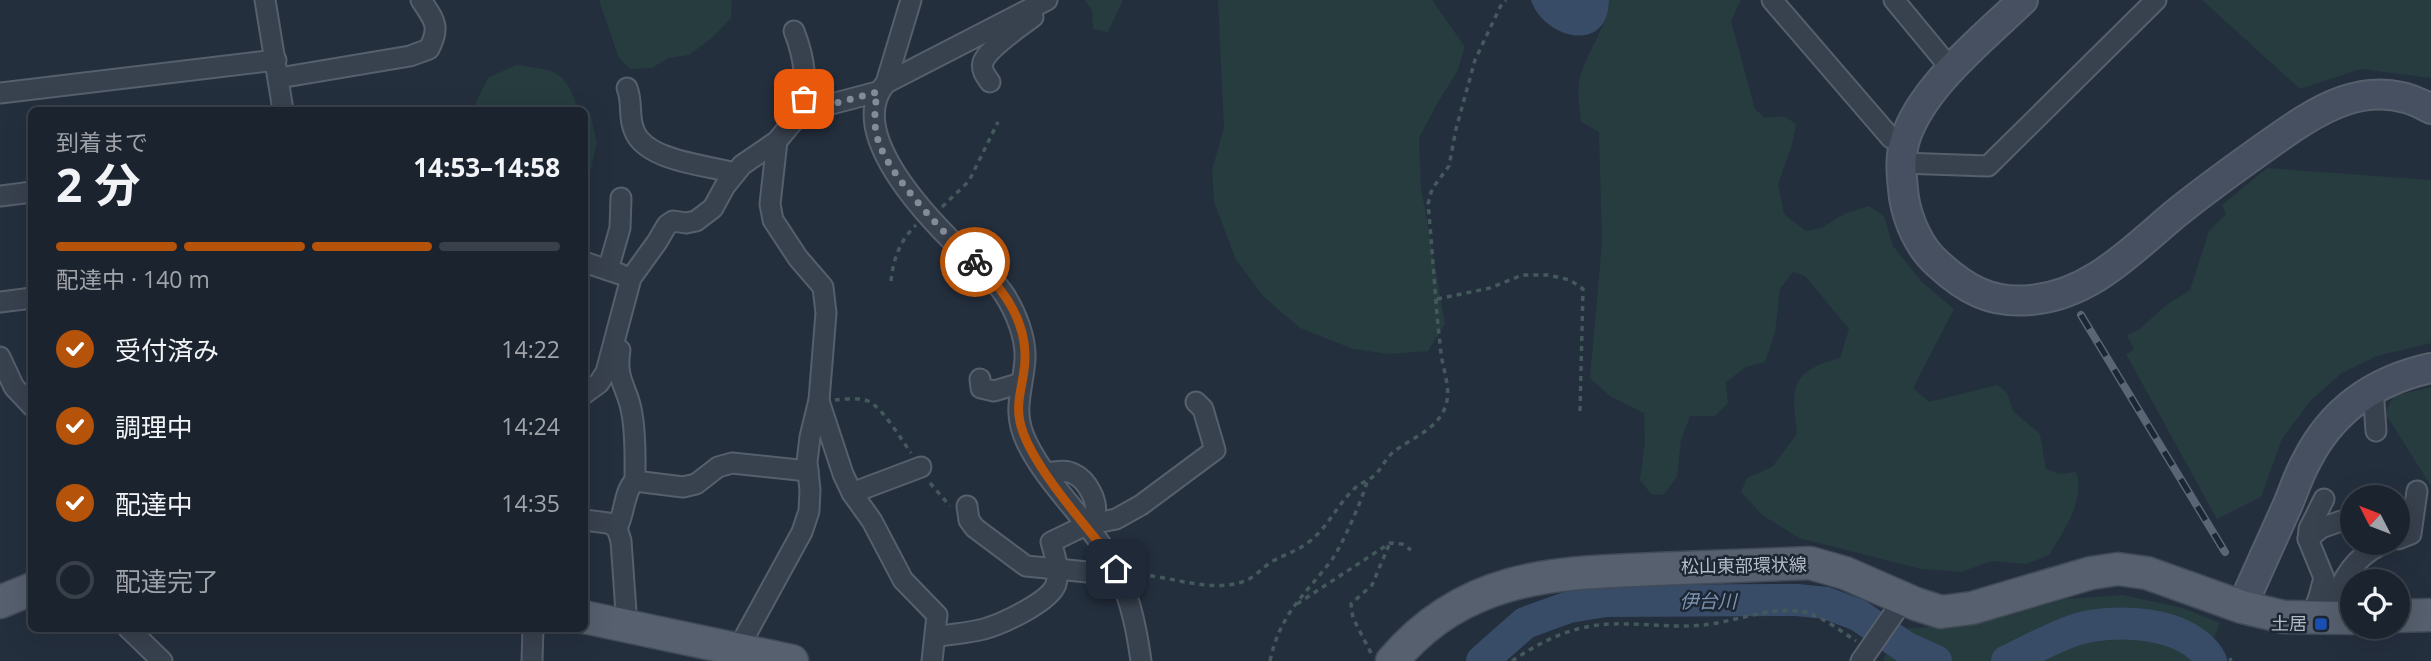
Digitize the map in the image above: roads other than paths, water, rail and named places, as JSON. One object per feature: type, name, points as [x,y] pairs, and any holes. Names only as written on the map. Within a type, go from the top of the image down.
[{"type":"main road","name":"松山東部環状線","points":[[1392,661],[1430,625],[1477,596],[1502,585],[1529,578],[1569,573],[1810,563],[1845,573],[1897,609],[1941,612],[1972,608],[2091,573],[2118,569],[2147,573],[2242,607],[2284,617],[2314,609],[2340,615]]},
{"type":"main road","points":[[0,602],[28,591]]},
{"type":"main road","points":[[2410,616],[2431,615]]},
{"type":"main road","points":[[588,618],[748,654],[792,661]]},
{"type":"street","points":[[265,0],[283,107]]},
{"type":"street","points":[[0,93],[410,56],[429,49],[436,36],[436,23],[421,0]]},
{"type":"street","points":[[911,0],[874,111],[878,141],[885,156],[930,216],[992,278],[1006,296],[1023,337],[1025,359],[1017,403],[1026,442],[1046,473],[1108,554],[1124,584],[1134,618],[1141,661]]},
{"type":"street","points":[[802,112],[881,88],[1049,0]]},
{"type":"street","points":[[990,82],[983,72],[983,62],[988,53],[1049,4],[1049,0]]},
{"type":"street","points":[[1772,0],[1903,152],[1988,166],[2156,0]]},
{"type":"street","points":[[1894,0],[1952,70]]},
{"type":"street","points":[[2023,0],[1952,70],[1928,98],[1915,118],[1903,152],[1906,209],[1916,236],[1930,257],[1955,279],[1980,294],[2006,300],[2031,301],[2081,287],[2107,271],[2177,212],[2316,112],[2339,102],[2367,96],[2394,96],[2421,103],[2431,109]]},
{"type":"street","points":[[588,391],[599,383],[606,372],[631,278],[667,225],[673,221],[696,221],[713,208],[735,173],[758,152],[777,141],[802,112],[804,78],[800,47],[794,31]]},
{"type":"street","points":[[627,88],[631,99],[631,120],[642,144],[660,155],[735,173]]},
{"type":"street","points":[[748,654],[802,532],[808,511],[810,437],[819,400],[826,313],[823,287],[798,258],[773,220],[770,204],[777,141]]},
{"type":"street","points":[[0,196],[28,192]]},
{"type":"street","points":[[608,270],[620,228],[621,198]]},
{"type":"street","points":[[588,263],[631,278]]},
{"type":"street","points":[[0,302],[28,298]]},
{"type":"street","points":[[617,332],[621,340],[617,367],[632,411],[635,431],[635,481],[629,487],[624,517],[617,528]]},
{"type":"street","points":[[0,357],[14,387],[28,400]]},
{"type":"street","points":[[2242,607],[2306,460],[2323,435],[2342,412],[2373,388],[2409,373],[2431,368]]},
{"type":"street","points":[[979,379],[981,388],[994,391],[1021,383]]},
{"type":"street","points":[[2373,388],[2376,431]]},
{"type":"street","points":[[819,400],[843,474],[852,493],[872,521],[903,580],[937,615],[932,661]]},
{"type":"street","points":[[936,637],[985,629],[1039,604],[1049,597],[1055,584],[1058,563],[1051,542],[1086,526],[1116,519],[1141,505],[1215,450],[1203,409],[1196,402]]},
{"type":"street","points":[[635,481],[683,487],[696,484],[719,467],[732,463],[808,471]]},
{"type":"street","points":[[852,493],[921,467]]},
{"type":"street","points":[[2410,534],[2417,491]]},
{"type":"street","points":[[2314,609],[2324,578],[2308,539],[2309,529],[2324,499]]},
{"type":"street","points":[[968,513],[975,528],[1026,566],[1098,573],[1124,584]]},
{"type":"street","points":[[588,520],[608,523],[617,528],[621,541],[627,626]]},
{"type":"street","points":[[2308,539],[2321,528],[2340,521]]},
{"type":"street","points":[[2314,609],[2337,594],[2343,579],[2363,555]]},
{"type":"street","points":[[1867,651],[1897,609]]},
{"type":"street","points":[[132,632],[162,661]]},
{"type":"street","points":[[532,661],[533,632]]},
{"type":"water","points":[[1531,0],[1609,0],[1606,18],[1598,29],[1587,35],[1574,35],[1548,24]]},
{"type":"waterway","name":"伊台川","points":[[1482,661],[1525,623],[1569,607],[1605,601],[1797,600],[1826,603],[1858,615],[1905,647],[1936,661]]},
{"type":"waterway","name":"伊台川","points":[[2007,661],[2072,631],[2107,624],[2148,625],[2168,630],[2201,647],[2211,661]]},
{"type":"railway","points":[[2081,315],[2225,552]]},
{"type":"place","name":"土居","points":[[2321,624]]}]
